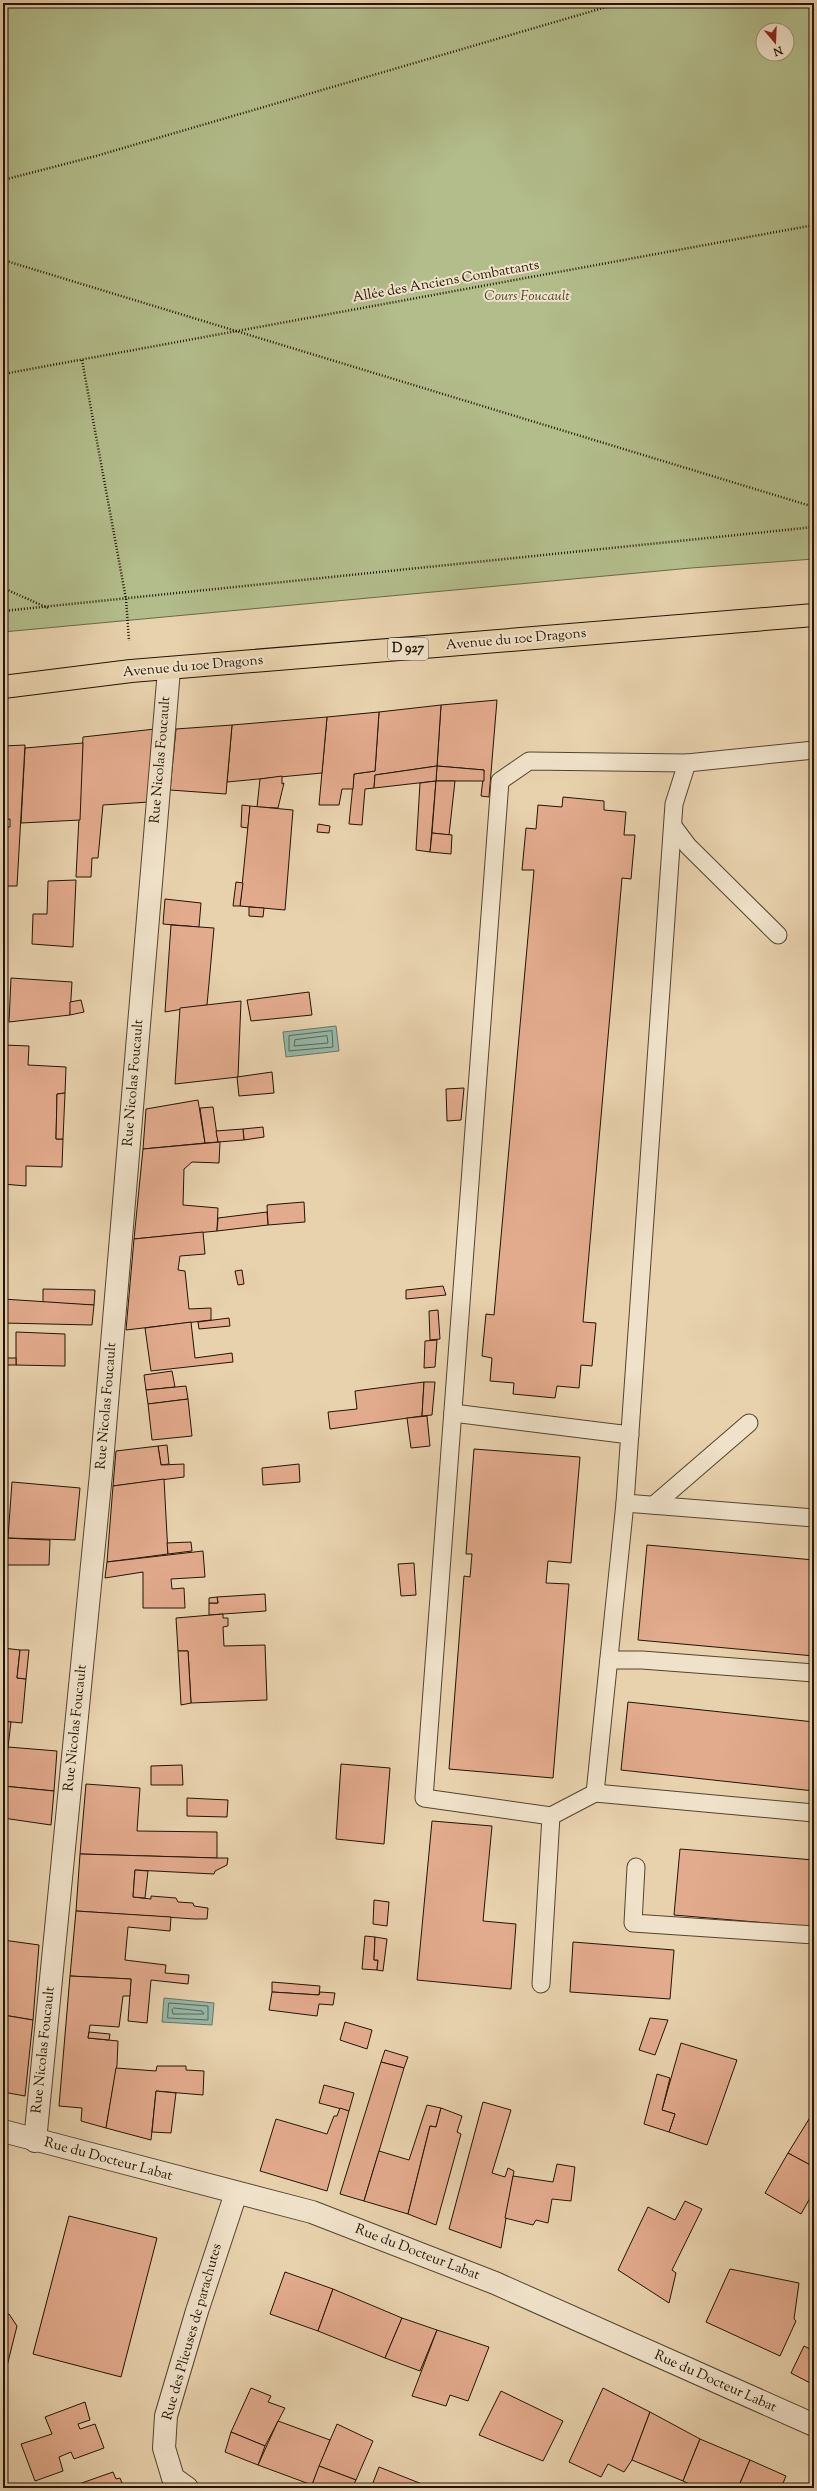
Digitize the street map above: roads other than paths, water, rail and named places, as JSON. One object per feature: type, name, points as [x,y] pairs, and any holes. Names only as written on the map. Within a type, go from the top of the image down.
[{"type":"main road","name":"Avenue du 10e Dragons","points":[[3,687],[130,672],[169,670],[814,615]]},
{"type":"street","name":"Rue Nicolas Foucault","points":[[35,2141],[101,1474],[169,670]]},
{"type":"street","name":"Rue du Docteur Labat","points":[[3,2131],[35,2141],[312,2212],[495,2283],[814,2425]]},
{"type":"street","name":"Rue des Plieuses de parachutes","points":[[186,2488],[173,2478],[164,2448],[166,2416],[197,2312],[236,2193]]},
{"type":"lane","points":[[814,750],[687,763],[529,761],[500,781],[424,1798],[551,1816],[595,1793],[814,1813]]},
{"type":"lane","points":[[595,1793],[625,1503],[674,804],[687,763]]},
{"type":"lane","points":[[673,826],[688,846],[778,936]]},
{"type":"lane","points":[[453,1413],[630,1435]]},
{"type":"lane","points":[[654,1505],[749,1423]]},
{"type":"lane","points":[[625,1503],[814,1518]]},
{"type":"lane","points":[[609,1660],[642,1660],[814,1673]]},
{"type":"lane","points":[[541,1984],[551,1816]]},
{"type":"lane","points":[[636,1867],[633,1923],[814,1935]]},
{"type":"water","points":[[336,1026],[339,1051],[286,1057],[283,1032]]},
{"type":"water","points":[[164,1998],[214,2003],[212,2025],[162,2022]]},
{"type":"park label","name":"Cours Foucault","points":[[527,297]]}]
